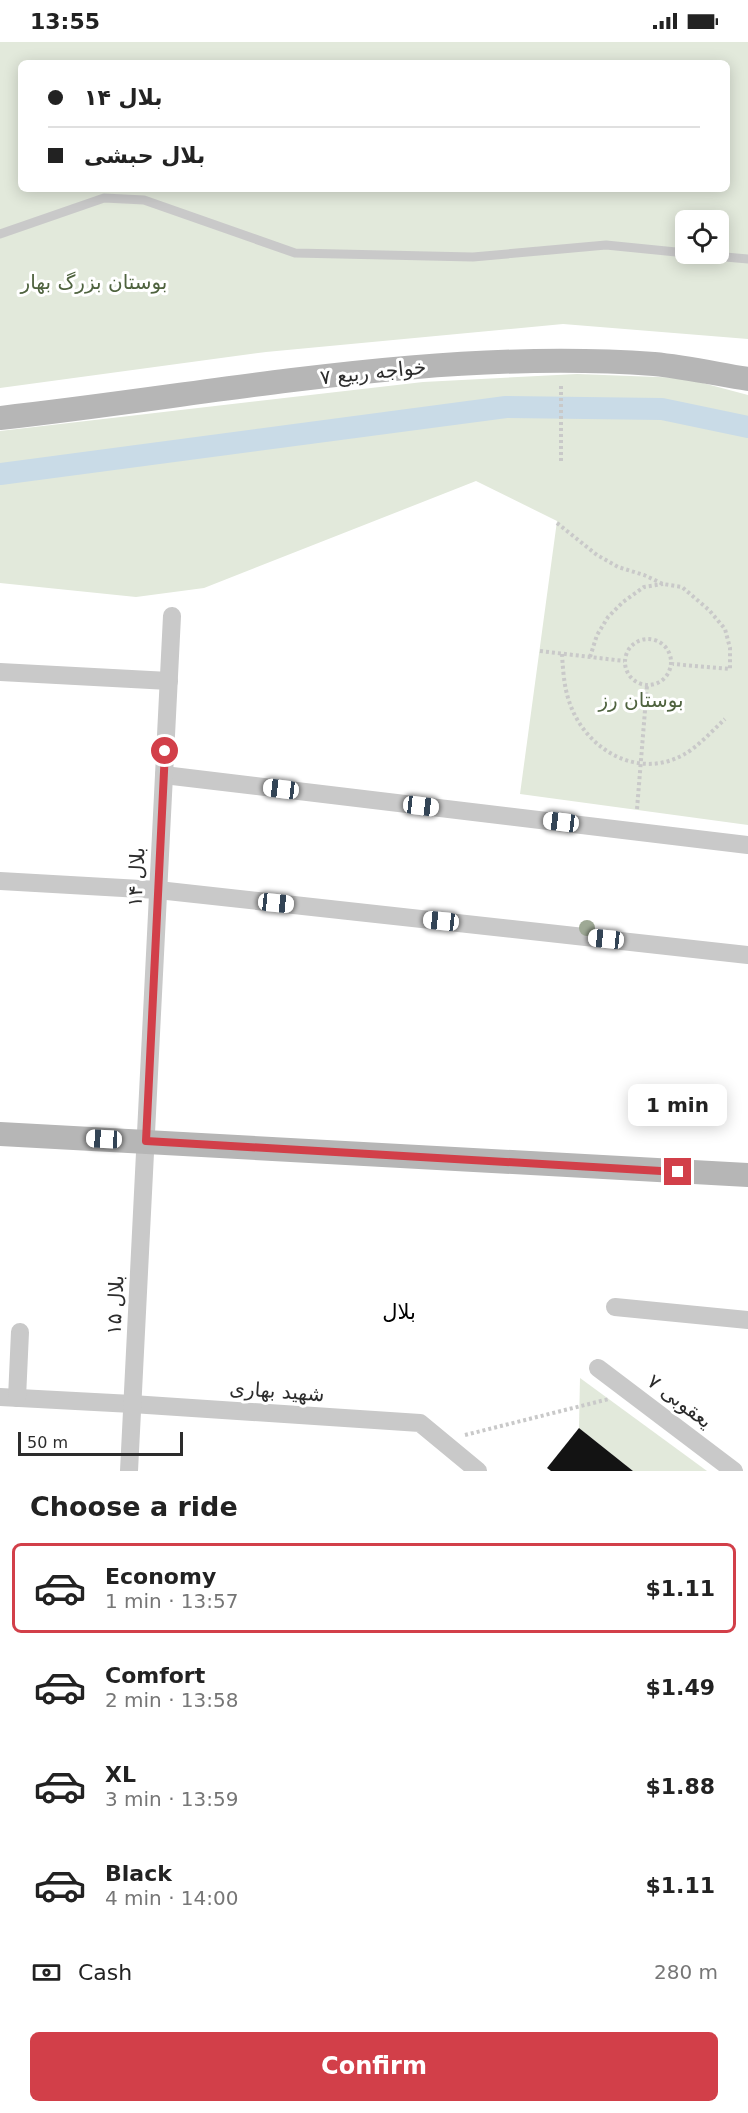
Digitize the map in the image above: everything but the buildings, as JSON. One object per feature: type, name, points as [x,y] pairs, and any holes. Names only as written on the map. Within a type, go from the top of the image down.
[{"type":"street","name":"خواجه ربیع ۷","points":[[0,418],[158,396],[444,364],[561,362],[656,364],[748,379]]},
{"type":"street","name":"بلال ۱۴","points":[[146,1141],[172,616]]},
{"type":"street","points":[[0,672],[169,681]]},
{"type":"street","points":[[164,775],[748,845]]},
{"type":"street","points":[[0,881],[158,890],[748,955]]},
{"type":"street","points":[[0,1134],[748,1175]]},
{"type":"street","name":"بلال ۱۵","points":[[129,1471],[146,1141]]},
{"type":"street","points":[[615,1307],[748,1320]]},
{"type":"street","points":[[9,1397],[20,1332]]},
{"type":"street","name":"یعقوبی ۷","points":[[598,1368],[734,1471]]},
{"type":"street","name":"شهید بهاری","points":[[9,1397],[420,1423],[441,1441]]},
{"type":"street","points":[[441,1441],[478,1471]]},
{"type":"lane","points":[[0,234],[104,198],[144,200],[295,253],[473,257],[606,245],[675,252]]},
{"type":"lane","points":[[729,257],[748,259]]},
{"type":"path","points":[[561,393],[561,460]]},
{"type":"path","points":[[557,523],[597,555],[618,567],[663,584]]},
{"type":"path","points":[[590,657],[597,635],[608,617],[644,586],[663,584],[682,587],[709,610],[725,629],[730,648],[730,669],[673,664]]},
{"type":"path","points":[[650,637],[667,646],[673,664],[665,680],[647,686],[630,678],[624,661],[632,643],[650,637]]},
{"type":"path","points":[[540,651],[624,661]]},
{"type":"path","points":[[562,654],[569,703],[578,722],[596,743],[611,755],[632,763],[655,765],[684,755],[725,720]]},
{"type":"path","points":[[637,809],[647,686]]},
{"type":"path","points":[[441,1441],[632,1394]]},
{"type":"green space","name":"بوستان بزرگ بهار","points":[[0,42],[748,42],[748,339],[563,324],[266,352],[0,388]]},
{"type":"green space","name":"بوستان رز","points":[[577,374],[684,378],[748,395],[748,825],[520,794],[557,521],[476,481],[204,588],[136,597],[0,583],[0,431],[423,382]]},
{"type":"green space","points":[[580,1378],[707,1471],[633,1471],[579,1428]]},
{"type":"waterway","points":[[0,474],[506,407],[662,409],[748,427]]},
{"type":"district","name":"بلال","points":[[399,1312]]},
{"type":"route","points":[[165,751],[146,1141],[678,1172]]}]
